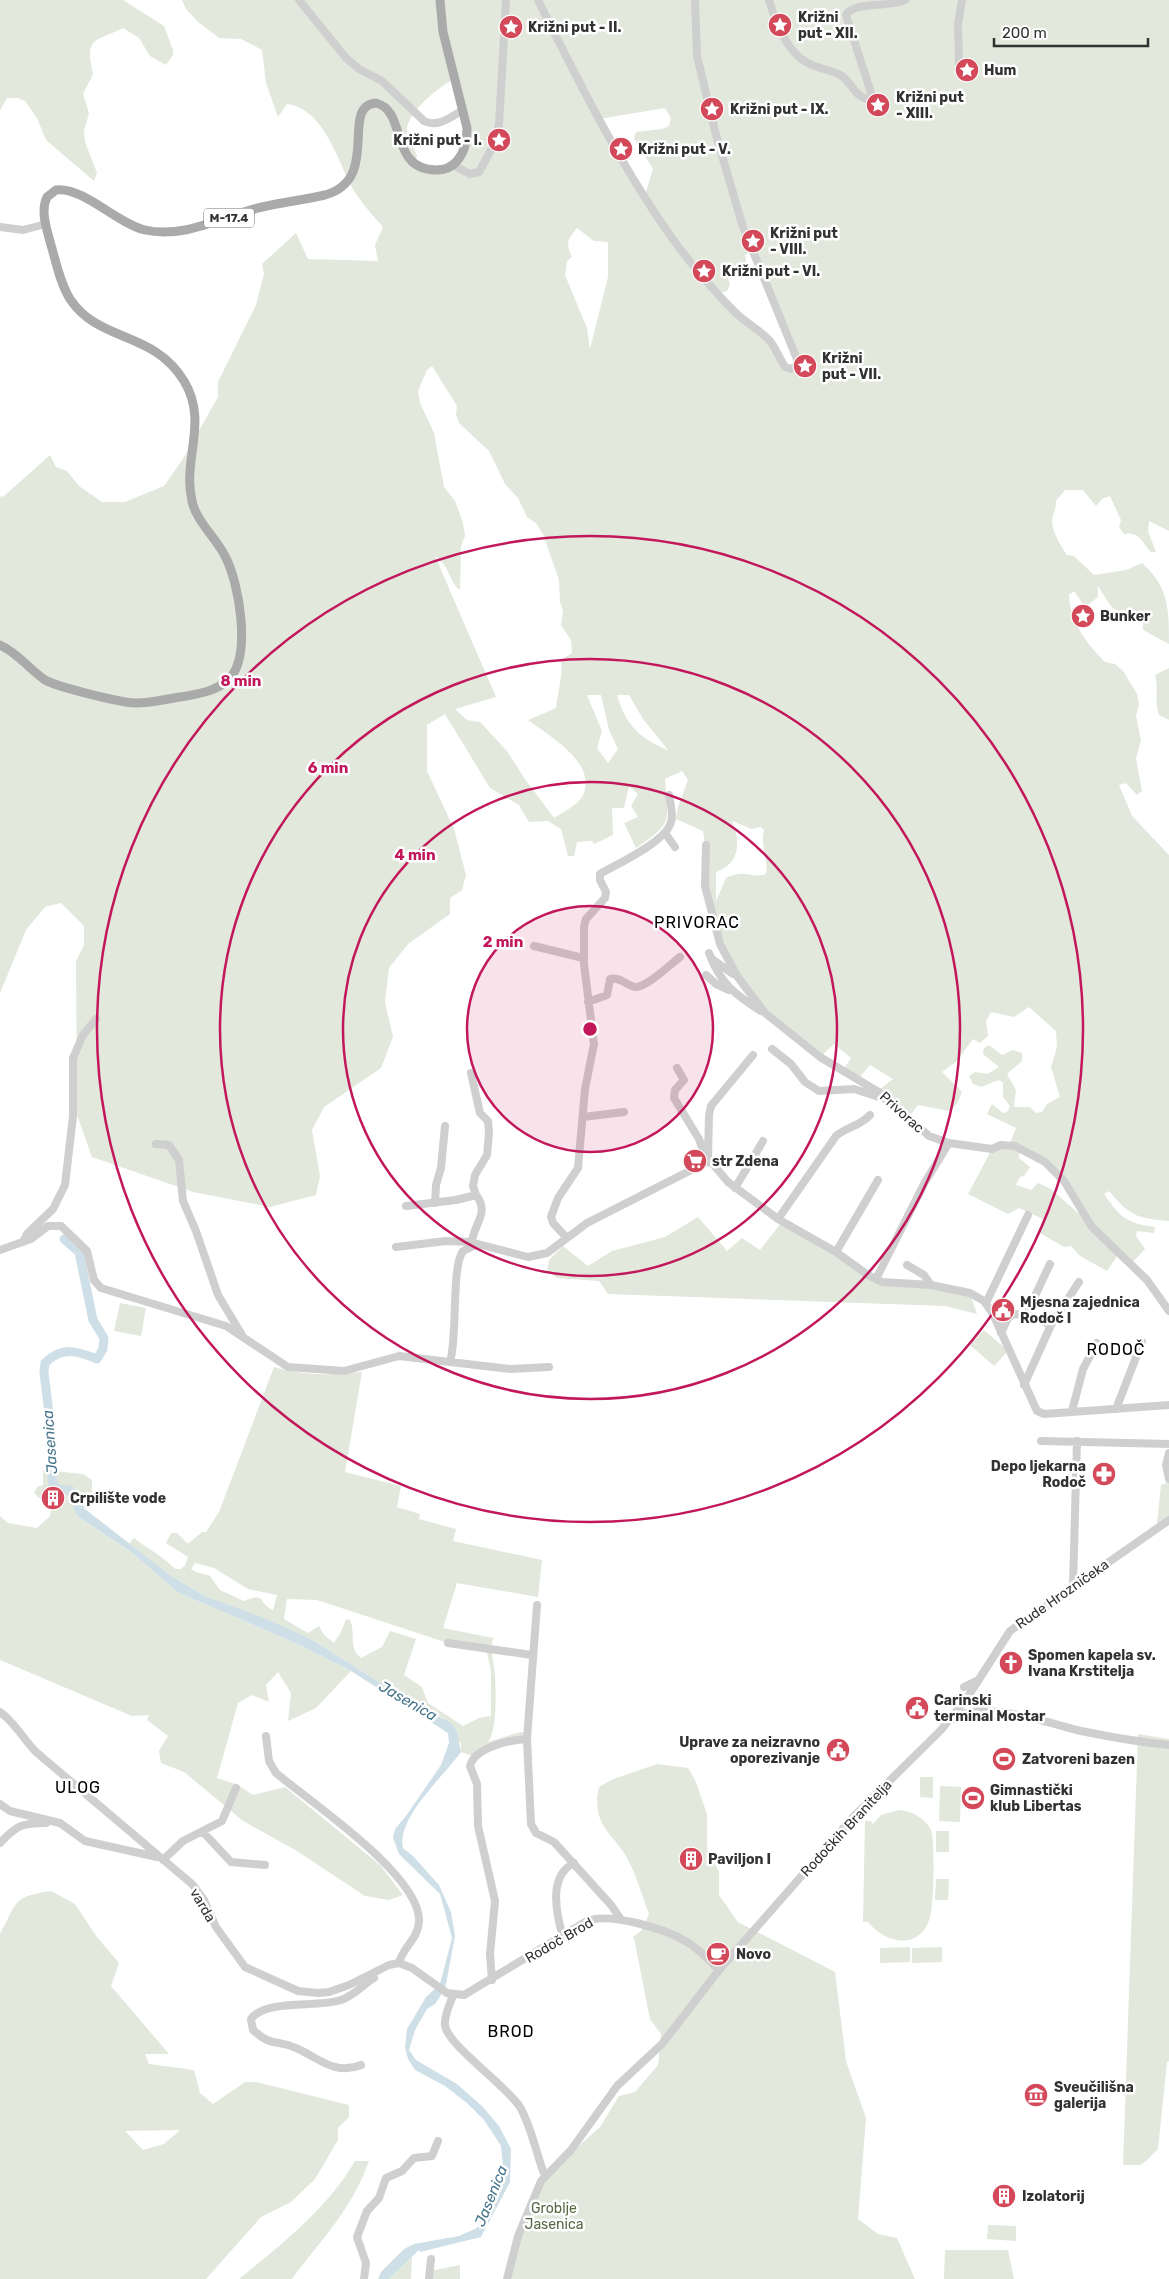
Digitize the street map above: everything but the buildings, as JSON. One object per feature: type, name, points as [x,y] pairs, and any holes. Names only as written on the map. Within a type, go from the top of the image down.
[{"type":"main road","points":[[440,0],[444,32],[466,123],[466,139],[460,157],[453,165]]},
{"type":"main road","name":"M-17.4","points":[[0,645],[52,683],[137,703],[196,694],[215,688],[234,673],[240,656],[239,610],[232,574],[222,551],[195,510],[191,498],[191,474],[196,426],[189,391],[172,366],[157,351],[142,342],[97,324],[77,308],[64,286],[46,224],[45,200],[49,194],[56,190],[77,194],[135,227],[159,231],[206,226],[261,207],[333,192],[349,181],[355,170],[360,115],[364,107],[372,103],[381,104],[389,111],[402,149],[412,160],[430,169],[441,170],[453,165]]},
{"type":"street","points":[[299,0],[346,58],[359,69],[382,81],[424,121],[431,124],[440,123],[463,110]]},
{"type":"street","points":[[453,165],[470,174],[479,172],[497,132],[506,0]]},
{"type":"street","points":[[538,0],[579,83],[619,155],[671,236],[717,294],[765,336],[785,367],[791,369],[798,365],[798,359],[743,227],[716,135],[697,56],[694,0]]},
{"type":"street","points":[[769,0],[777,23],[798,56],[806,63],[837,74],[861,97],[867,99],[871,97],[872,92],[846,21],[847,13],[858,7],[890,5],[905,0]]},
{"type":"street","points":[[959,68],[958,24],[962,0]]},
{"type":"street","points":[[0,227],[23,230],[46,224]]},
{"type":"street","points":[[566,1237],[552,1223],[551,1215],[558,1198],[578,1168],[585,1088],[594,1044],[583,958],[585,922],[605,898],[606,892],[600,880],[600,874],[665,833],[672,818],[669,795]]},
{"type":"street","points":[[665,833],[675,846]]},
{"type":"street","name":"Privorac","points":[[706,845],[704,876],[707,897],[720,944],[737,976],[765,1013],[820,1057],[892,1101],[929,1136],[949,1143],[992,1149],[1001,1145],[1015,1146],[1046,1162],[1064,1181],[1092,1227],[1147,1280],[1169,1311]]},
{"type":"street","points":[[534,946],[583,958]]},
{"type":"street","points":[[588,1002],[607,995],[610,979],[616,978],[632,986],[641,986],[680,956]]},
{"type":"street","points":[[731,991],[710,956],[737,976]]},
{"type":"street","points":[[706,975],[716,984],[731,991],[765,1013]]},
{"type":"street","points":[[23,1242],[27,1234],[53,1210],[65,1186],[73,1116],[73,1058],[82,1036],[96,1019]]},
{"type":"street","points":[[772,1049],[791,1064],[805,1082],[819,1091],[854,1089],[892,1101]]},
{"type":"street","points":[[708,1162],[708,1115],[711,1106],[753,1054]]},
{"type":"street","points":[[677,1068],[684,1080],[675,1090],[674,1098],[699,1139],[708,1162],[712,1163],[723,1177],[778,1219],[836,1252],[876,1279],[893,1283],[931,1285],[970,1293],[986,1303],[1036,1411],[1044,1414],[1169,1405]]},
{"type":"street","points":[[450,1362],[454,1340],[458,1261],[463,1251],[472,1244],[482,1211],[481,1202],[473,1186],[474,1175],[487,1155],[489,1133],[488,1121],[480,1112],[471,1073]]},
{"type":"street","points":[[583,1117],[624,1112]]},
{"type":"street","points":[[778,1219],[836,1136],[859,1125],[870,1115]]},
{"type":"street","points":[[435,1203],[445,1126]]},
{"type":"street","points":[[735,1188],[763,1141]]},
{"type":"street","points":[[876,1279],[925,1182],[949,1143]]},
{"type":"street","points":[[156,1144],[169,1145],[179,1160],[183,1201],[196,1231],[218,1295],[244,1337]]},
{"type":"street","points":[[396,1247],[446,1241],[485,1245],[534,1256],[554,1249],[566,1237],[587,1223],[708,1162]]},
{"type":"street","points":[[836,1252],[878,1180]]},
{"type":"street","points":[[406,1206],[435,1203],[476,1195]]},
{"type":"street","points":[[986,1303],[1028,1215]]},
{"type":"street","points":[[0,1250],[31,1239],[48,1226],[61,1226],[87,1252],[94,1280],[101,1288],[215,1322],[244,1337],[282,1364],[297,1368],[344,1371],[399,1356],[521,1370],[549,1367]]},
{"type":"street","points":[[1026,1315],[1050,1264]]},
{"type":"street","points":[[907,1265],[924,1275],[931,1285]]},
{"type":"street","points":[[1024,1385],[1051,1326],[1079,1282]]},
{"type":"street","points":[[1001,1333],[1011,1315],[1026,1315],[1051,1326]]},
{"type":"street","points":[[1116,1408],[1142,1342]]},
{"type":"street","points":[[1072,1412],[1083,1369],[1097,1343]]},
{"type":"street","points":[[1041,1441],[1169,1444]]},
{"type":"street","points":[[1073,1586],[1077,1442]]},
{"type":"street","points":[[1169,1453],[1166,1465],[1169,1479]]},
{"type":"street","name":"Rude Hrozničeka","points":[[974,1688],[1010,1631],[1169,1520]]},
{"type":"street","points":[[537,1605],[527,1739],[530,1815],[533,1830],[554,1842],[620,1918]]},
{"type":"street","points":[[448,1643],[532,1654]]},
{"type":"street","points":[[964,1687],[975,1682],[982,1674]]},
{"type":"street","name":"Rodočkih Branitelja","points":[[507,2279],[512,2256],[530,2203],[545,2176],[571,2150],[617,2086],[662,2044],[719,1970],[856,1814],[941,1730],[974,1688]]},
{"type":"street","points":[[965,1701],[972,1711]]},
{"type":"street","points":[[965,1701],[987,1712]]},
{"type":"street","points":[[941,1730],[958,1715],[972,1711],[1022,1715],[1083,1731],[1169,1745]]},
{"type":"street","name":"varda","points":[[0,1712],[11,1721],[22,1738],[36,1752],[199,1892],[216,1927],[241,1962],[251,1970],[298,1991],[318,1993],[349,1985],[399,1963]]},
{"type":"street","points":[[266,1736],[269,1761],[276,1773],[377,1855],[398,1878],[412,1899],[419,1916],[418,1930],[403,1953],[399,1963],[450,1994],[445,2022],[446,2029],[470,2058],[503,2088],[519,2107],[545,2176]]},
{"type":"street","points":[[492,1980],[490,1954],[495,1901],[478,1826],[477,1784],[470,1766],[473,1760],[484,1752],[507,1742],[527,1739]]},
{"type":"street","points":[[0,1804],[10,1811],[60,1823],[85,1841],[161,1859],[183,1841],[222,1821],[236,1788]]},
{"type":"street","points":[[0,1843],[14,1828],[23,1824],[60,1823]]},
{"type":"street","points":[[203,1832],[231,1862],[265,1865]]},
{"type":"street","points":[[563,1937],[557,1917],[557,1890],[563,1870],[574,1863]]},
{"type":"street","name":"Rodoč Brod","points":[[450,1994],[471,1993],[595,1918],[620,1918],[681,1939],[719,1970]]},
{"type":"street","points":[[361,2065],[349,2069],[330,2066],[296,2048],[270,2043],[253,2030],[251,2019],[256,2013],[276,2006],[316,2006],[344,1999],[378,1975],[384,1968]]},
{"type":"street","points":[[364,2279],[366,2263],[357,2237],[367,2211],[378,2198],[386,2178],[402,2171],[414,2158],[432,2156],[438,2141]]},
{"type":"street","points":[[429,2279],[431,2259]]},
{"type":"green space","points":[[0,0],[123,0],[164,26],[173,50],[173,55],[166,65],[150,56],[139,38],[123,28],[99,39],[91,46],[93,74],[83,94],[89,113],[84,131],[85,142],[97,173],[94,181],[46,140],[37,118],[25,101],[18,98],[7,98],[0,110]]},
{"type":"green space","points":[[182,0],[1169,0],[1169,531],[1149,521],[1148,531],[1156,552],[1151,552],[1137,536],[1124,534],[1119,527],[1121,520],[1110,496],[1102,499],[1096,506],[1083,490],[1065,490],[1056,501],[1052,521],[1055,534],[1067,555],[1074,556],[1094,575],[1126,570],[1142,563],[1158,581],[1168,610],[1169,644],[1143,630],[1143,620],[1139,614],[1123,613],[1110,605],[1098,586],[1098,597],[1085,607],[1074,591],[1069,595],[1076,623],[1086,640],[1105,662],[1115,664],[1124,672],[1137,694],[1139,704],[1136,716],[1141,740],[1136,759],[1142,791],[1137,795],[1126,783],[1119,785],[1132,816],[1169,855],[1169,1221],[1141,1217],[1129,1211],[1109,1191],[1104,1194],[1125,1218],[1155,1227],[1154,1233],[1137,1231],[1136,1236],[1145,1249],[1131,1264],[1119,1253],[1107,1271],[1080,1256],[1071,1246],[1064,1247],[1038,1232],[1043,1219],[1019,1208],[1008,1214],[968,1194],[992,1149],[1001,1145],[1020,1150],[1019,1158],[1030,1167],[1024,1176],[1020,1177],[1016,1185],[1031,1190],[1038,1183],[1051,1189],[1078,1213],[1083,1214],[1071,1192],[1054,1170],[1033,1153],[1009,1146],[1016,1128],[987,1114],[992,1104],[1003,1113],[1007,1112],[1010,1106],[1003,1097],[1003,1083],[999,1080],[981,1087],[973,1084],[969,1076],[975,1072],[987,1074],[999,1067],[983,1054],[984,1048],[989,1045],[1002,1055],[1013,1050],[1022,1053],[1022,1061],[1007,1074],[1016,1090],[1014,1107],[1030,1107],[1036,1113],[1042,1112],[1047,1104],[1060,1097],[1051,1067],[1057,1047],[1056,1031],[1029,1007],[1014,1017],[991,1012],[986,1021],[988,1036],[980,1043],[973,1039],[957,1061],[942,1072],[962,1092],[957,1104],[949,1111],[918,1105],[910,1116],[879,1090],[893,1079],[870,1065],[859,1078],[843,1070],[851,1058],[834,1044],[820,1057],[776,1022],[743,986],[730,965],[720,943],[712,917],[704,873],[705,845],[703,831],[676,819],[678,807],[688,780],[682,771],[665,779],[667,813],[663,826],[636,848],[624,823],[638,817],[631,806],[638,794],[629,786],[624,808],[612,808],[613,835],[594,844],[592,841],[577,842],[574,856],[568,856],[561,829],[548,821],[529,822],[519,805],[490,788],[445,714],[427,725],[427,771],[454,829],[466,875],[462,890],[450,898],[450,914],[408,944],[389,968],[385,1002],[393,1037],[381,1068],[324,1107],[312,1130],[320,1176],[316,1195],[270,1207],[193,1192],[92,1157],[77,1115],[76,961],[84,945],[84,926],[61,903],[45,907],[26,930],[0,993],[0,496],[3,497],[50,455],[56,467],[67,471],[79,486],[102,502],[125,502],[164,486],[183,459],[218,397],[218,382],[256,305],[264,274],[262,264],[296,233],[308,259],[378,261],[375,245],[383,227],[356,194],[337,154],[312,116],[300,108],[287,104],[278,117],[266,83],[262,50],[241,39],[219,38],[198,22],[186,9]],"holes":[[[455,78],[467,128],[464,149],[458,158],[444,168],[434,169],[414,162],[417,156],[407,135],[407,127],[416,110],[440,88]],[[665,108],[671,118],[669,126],[662,129],[636,132],[634,138],[653,169],[645,195],[599,119]],[[577,228],[594,241],[608,242],[608,277],[590,349],[587,328],[565,275],[567,261],[572,257],[568,245],[571,235]],[[752,250],[797,359],[798,364],[794,368],[785,367],[770,342],[718,294],[727,291],[730,285],[726,271],[729,268],[735,273],[745,274],[748,270],[745,255]],[[432,366],[457,406],[456,415],[459,423],[489,451],[505,484],[518,498],[527,517],[536,523],[543,534],[559,580],[560,602],[563,611],[561,625],[571,640],[572,653],[561,660],[561,678],[556,708],[528,720],[568,750],[583,770],[586,781],[584,793],[579,801],[554,818],[507,751],[480,722],[467,720],[455,709],[496,697],[435,556],[444,564],[456,587],[460,590],[461,546],[465,536],[463,523],[455,501],[444,487],[434,433],[420,403],[418,391],[427,370]],[[587,695],[601,695],[609,730],[618,749],[608,763],[597,748],[602,731]],[[617,695],[629,695],[643,719],[668,750],[649,741],[635,729],[624,714]],[[732,821],[752,829],[761,827],[764,830],[763,842],[766,874],[738,874],[726,878],[716,901],[716,872],[730,864],[734,858],[737,837]]]},
{"type":"green space","points":[[1169,668],[1169,720],[1159,715],[1155,675]]},
{"type":"green space","points":[[698,1217],[727,1251],[742,1238],[760,1250],[781,1223],[836,1254],[872,1279],[970,1294],[977,1314],[945,1306],[608,1294],[599,1281],[557,1278],[547,1271],[549,1260],[563,1246],[588,1266],[612,1251],[665,1237]]},
{"type":"green space","points":[[120,1303],[146,1308],[141,1336],[114,1331]]},
{"type":"green space","points":[[984,1330],[1008,1351],[994,1366],[970,1345]]},
{"type":"green space","points":[[274,1367],[318,1374],[362,1372],[345,1472],[401,1486],[397,1507],[420,1514],[419,1519],[456,1529],[453,1541],[542,1560],[538,1597],[457,1583],[443,1628],[493,1638],[492,1653],[496,1692],[493,1730],[488,1742],[520,1732],[528,1733],[527,1739],[515,1740],[476,1757],[461,1752],[461,1744],[443,1718],[413,1703],[309,1638],[207,1597],[171,1576],[129,1544],[134,1538],[175,1569],[181,1569],[188,1557],[166,1543],[171,1533],[177,1533],[188,1544],[202,1532],[206,1532],[219,1512]],"holes":[[[195,1563],[214,1568],[248,1589],[277,1595],[273,1610],[259,1598],[244,1601],[220,1590],[210,1576],[191,1569]],[[287,1599],[317,1600],[448,1643],[486,1648],[491,1671],[491,1716],[479,1718],[463,1726],[428,1703],[422,1687],[404,1675],[416,1639],[390,1631],[382,1647],[361,1658],[353,1645],[350,1620],[346,1619],[334,1643],[324,1635],[319,1626],[308,1633],[284,1619]]]},
{"type":"green space","points":[[43,1470],[83,1474],[92,1480],[92,1499],[77,1516],[130,1551],[179,1593],[300,1645],[351,1671],[316,1708],[288,1721],[291,1693],[278,1672],[266,1685],[269,1702],[252,1695],[238,1703],[217,1778],[238,1785],[253,1795],[285,1787],[380,1865],[403,1895],[389,1900],[365,1896],[297,1851],[243,1821],[184,1772],[161,1763],[159,1751],[168,1736],[147,1720],[149,1715],[132,1716],[0,1660],[0,1516],[8,1523],[37,1528],[50,1516],[51,1509],[34,1493],[38,1486],[43,1485]]},
{"type":"green space","points":[[1169,1482],[1169,1520],[1161,1525],[1157,1523],[1161,1485]]},
{"type":"green space","points":[[1138,1734],[1169,1739],[1169,2061],[1167,2062],[1158,2149],[1140,2165],[1123,2165]]},
{"type":"green space","name":"Groblje Jasenica","points":[[657,1764],[688,1768],[695,1780],[707,1814],[707,1849],[719,1872],[719,1895],[738,1922],[835,1972],[846,2061],[866,2118],[858,2219],[878,2234],[897,2238],[915,2279],[507,2279],[537,2188],[561,2162],[600,2127],[619,2096],[635,2092],[658,2065],[661,2034],[650,2019],[634,1938],[632,1938],[642,1930],[649,1914],[630,1863],[600,1818],[597,1799],[599,1787],[611,1780]]},
{"type":"green space","points":[[920,1777],[933,1777],[933,1798],[920,1797]]},
{"type":"green space","points":[[940,1786],[961,1787],[960,1822],[939,1821]]},
{"type":"green space","points":[[899,1810],[918,1816],[931,1830],[933,1859],[930,1917],[919,1935],[911,1939],[902,1940],[884,1935],[868,1922],[863,1922],[865,1821],[871,1821],[873,1824],[881,1815]]},
{"type":"green space","points":[[936,1831],[949,1831],[949,1852],[936,1852]]},
{"type":"green space","points":[[936,1879],[949,1879],[948,1900],[935,1900]]},
{"type":"green space","points":[[51,1891],[75,1904],[96,1936],[119,1963],[111,1986],[169,2054],[145,2054],[149,2064],[194,2070],[200,2093],[213,2104],[245,2082],[256,2082],[349,2105],[349,2117],[338,2128],[338,2140],[315,2179],[291,2202],[261,2217],[206,2279],[0,2279],[0,1934],[17,1903],[38,1893]],"holes":[[[179,2130],[164,2144],[143,2150],[125,2131]]]},
{"type":"green space","points":[[910,1947],[910,1962],[880,1963],[880,1948]]},
{"type":"green space","points":[[942,1947],[942,1962],[912,1963],[912,1948]]},
{"type":"green space","points":[[355,2161],[369,2161],[354,2195],[292,2279],[239,2279],[318,2210]]},
{"type":"green space","points":[[988,2225],[1016,2226],[1016,2241],[987,2239]]},
{"type":"green space","points":[[945,2250],[1008,2250],[1014,2279],[944,2279]]},
{"type":"green space","points":[[412,2257],[411,2279],[389,2279]]},
{"type":"green space","points":[[460,2265],[460,2279],[429,2279],[430,2271]]},
{"type":"water","points":[[85,1509],[171,1576],[207,1597],[259,1616],[309,1638],[413,1703],[451,1723],[457,1732],[461,1752],[423,1797],[407,1824],[403,1836],[403,1848],[413,1856],[439,1885],[451,1912],[455,1936],[445,1989],[435,2004],[427,2009],[415,2030],[409,2050],[416,2060],[457,2084],[483,2107],[499,2126],[511,2149],[510,2182],[481,2237],[420,2252],[419,2250],[389,2279],[378,2279],[381,2272],[404,2249],[414,2244],[459,2236],[477,2228],[503,2167],[501,2146],[484,2120],[467,2103],[445,2086],[415,2070],[408,2059],[405,2047],[407,2029],[426,1997],[440,1984],[452,1938],[440,1894],[399,1854],[393,1838],[395,1829],[441,1765],[449,1743],[448,1733],[351,1671],[300,1645],[179,1593],[130,1551],[77,1516]]},
{"type":"waterway","name":"Jasenica","points":[[64,1239],[79,1252],[93,1320],[104,1338],[103,1349],[97,1359],[76,1352],[64,1352],[57,1354],[45,1363],[44,1373],[53,1445],[52,1475],[53,1484],[57,1489],[70,1490],[80,1511],[89,1518]]},
{"type":"place","name":"Križni put - XII.","points":[[780,25]]},
{"type":"place","name":"Križni put - II.","points":[[511,27]]},
{"type":"place","name":"Hum","points":[[967,70]]},
{"type":"place","name":"Križni put - XIII.","points":[[878,105]]},
{"type":"place","name":"Križni put - IX.","points":[[712,109]]},
{"type":"place","name":"Križni put - I.","points":[[499,140]]},
{"type":"place","name":"Križni put - V.","points":[[621,149]]},
{"type":"place","name":"Križni put - VIII.","points":[[753,241]]},
{"type":"place","name":"Križni put - VI.","points":[[704,271]]},
{"type":"place","name":"Križni put - VII.","points":[[805,366]]},
{"type":"place","name":"Bunker","points":[[1083,616]]},
{"type":"place","name":"str Zdena","points":[[695,1161]]},
{"type":"place","name":"Mjesna zajednica Rodoč I","points":[[1003,1310]]},
{"type":"place","name":"Depo ljekarna Rodoč","points":[[1104,1474]]},
{"type":"place","name":"Crpilište vode","points":[[53,1498]]},
{"type":"place","name":"Spomen kapela sv. Ivana Krstitelja","points":[[1011,1663]]},
{"type":"place","name":"Carinski terminal Mostar","points":[[917,1708]]},
{"type":"place","name":"Uprave za neizravno oporezivanje","points":[[838,1750]]},
{"type":"place","name":"Zatvoreni bazen","points":[[1004,1759]]},
{"type":"place","name":"Gimnastički klub Libertas","points":[[973,1798]]},
{"type":"place","name":"Paviljon I","points":[[691,1859]]},
{"type":"place","name":"Novo","points":[[718,1954]]},
{"type":"place","name":"Sveučilišna galerija","points":[[1036,2095]]},
{"type":"place","name":"Izolatorij","points":[[1004,2196]]},
{"type":"district","name":"PRIVORAC","points":[[697,922]]},
{"type":"district","name":"RODOČ","points":[[1116,1349]]},
{"type":"district","name":"ULOG","points":[[78,1787]]},
{"type":"district","name":"BROD","points":[[511,2031]]}]
